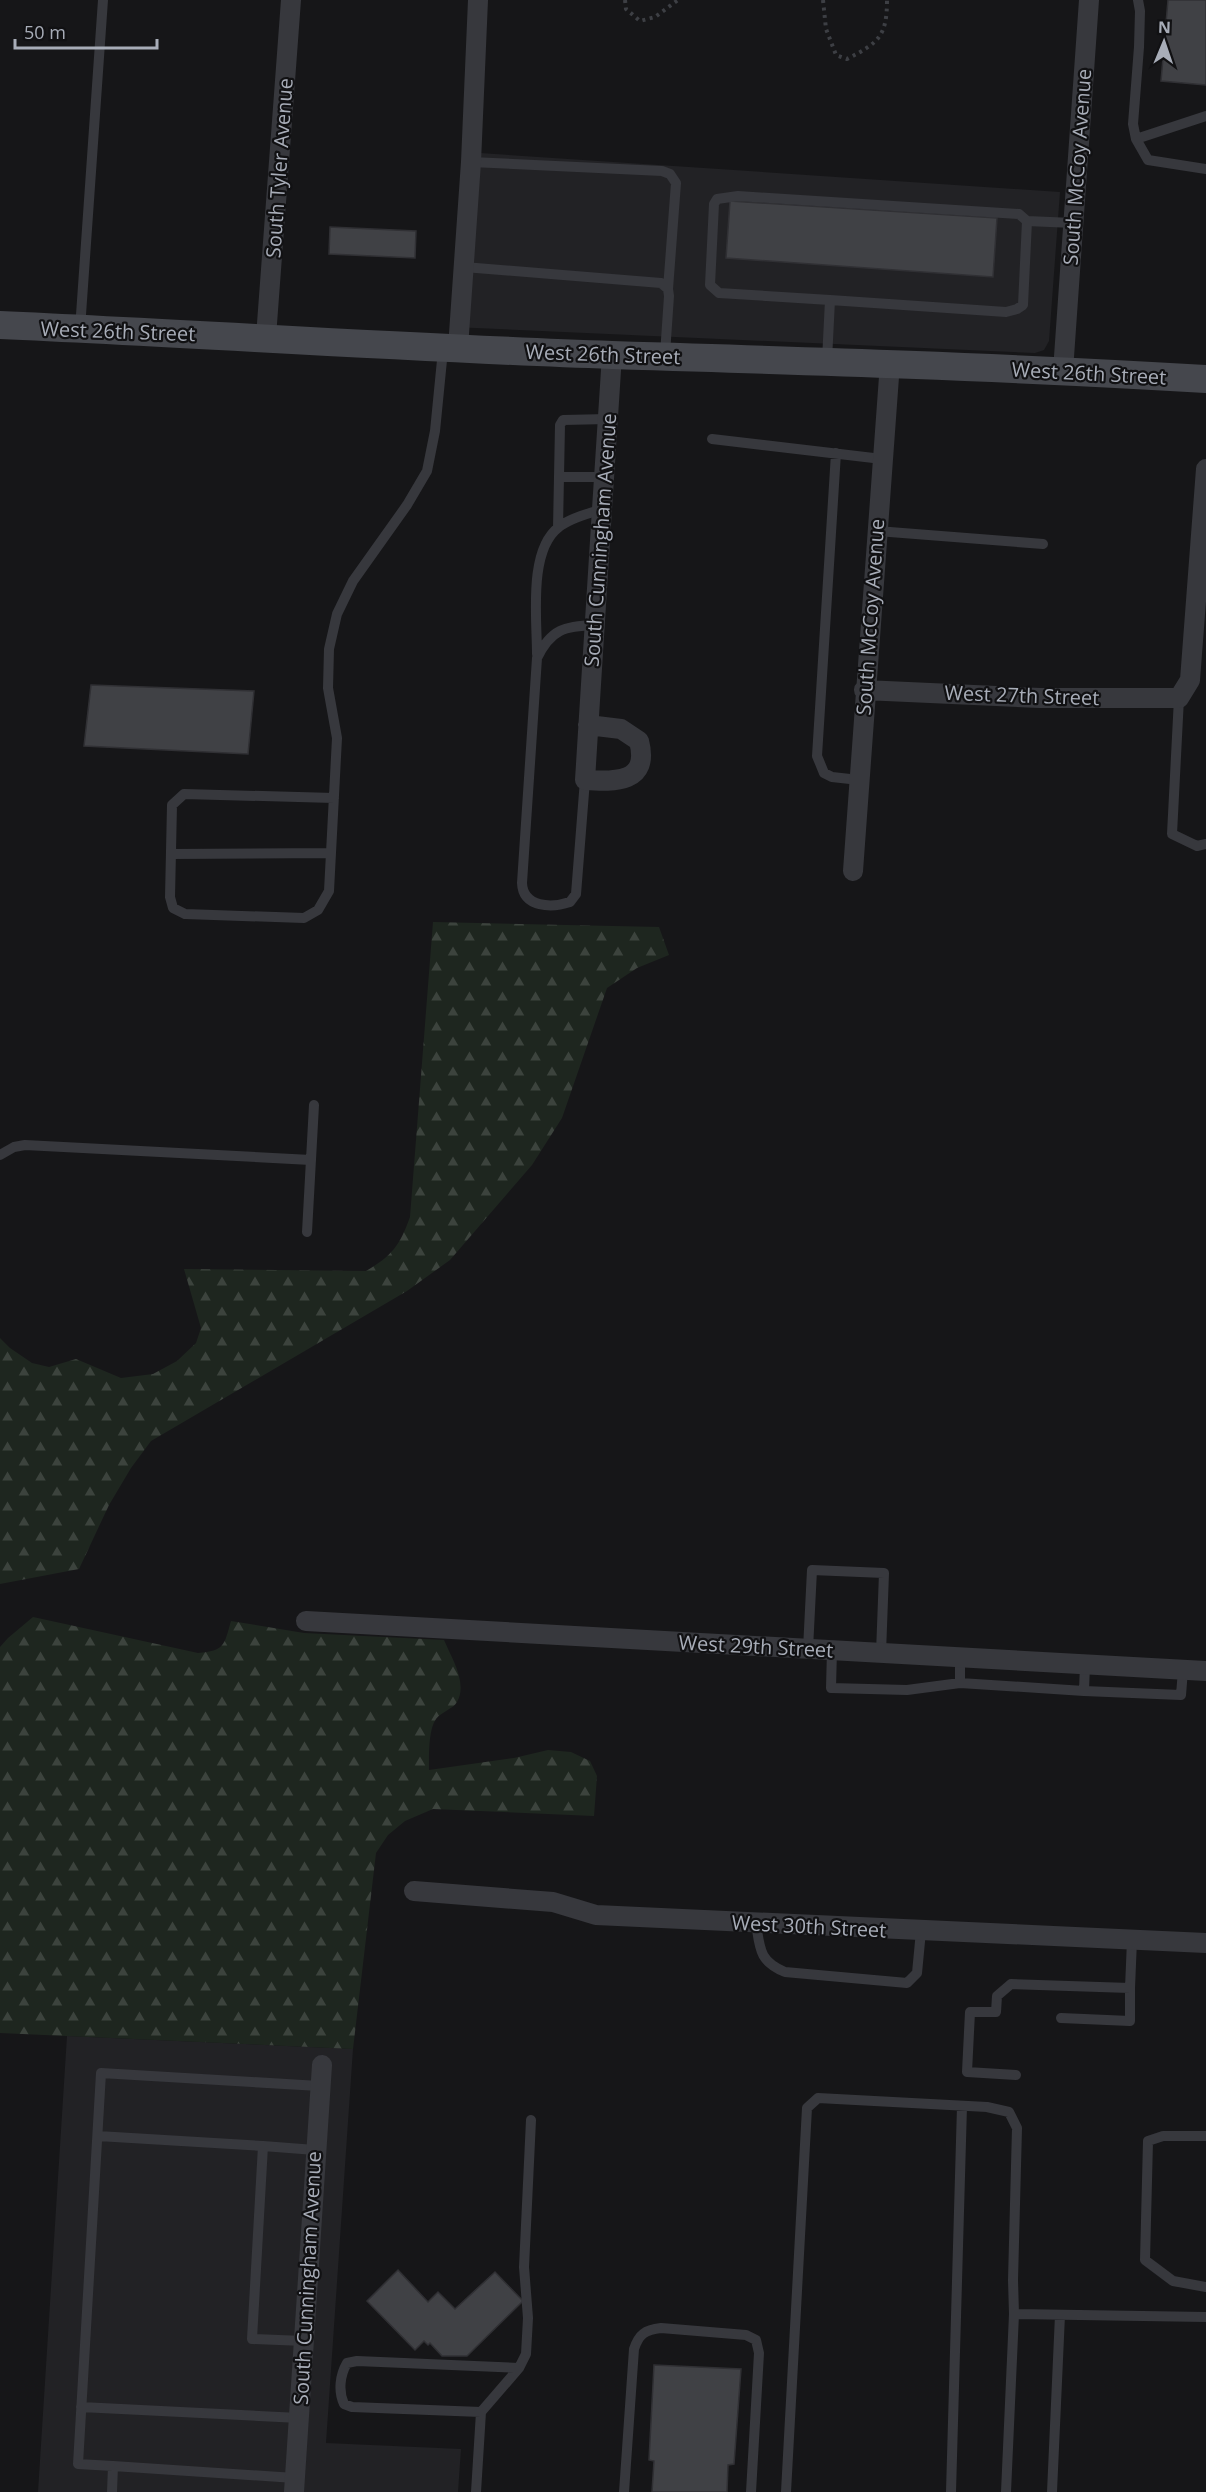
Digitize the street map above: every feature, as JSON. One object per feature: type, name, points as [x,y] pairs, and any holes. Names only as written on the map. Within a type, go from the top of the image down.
[{"type":"street","name":"South Tyler Avenue","points":[[266,337],[291,0]]},
{"type":"street","points":[[451,347],[464,267],[478,0]]},
{"type":"street","name":"South McCoy Avenue","points":[[1063,370],[1089,0]]},
{"type":"street","name":"West 26th Street","points":[[0,326],[612,355],[827,360],[1063,370],[1206,379]]},
{"type":"street","name":"South Cunningham Avenue","points":[[585,780],[612,355]]},
{"type":"street","name":"South McCoy Avenue","points":[[853,872],[864,690],[890,363]]},
{"type":"street","points":[[1179,698],[1190,680],[1201,598],[1206,469]]},
{"type":"street","name":"West 27th Street","points":[[864,690],[1040,698],[1179,698]]},
{"type":"street","points":[[585,780],[609,782],[623,780],[636,772],[641,762],[642,750],[639,741],[630,733],[621,729],[588,724]]},
{"type":"street","name":"West 29th Street","points":[[306,1622],[1206,1671]]},
{"type":"street","name":"West 30th Street","points":[[414,1891],[553,1902],[596,1915],[1206,1943]]},
{"type":"street","points":[[1206,1937],[1206,1943]]},
{"type":"street","name":"South Cunningham Avenue","points":[[295,2485],[321,2065]]},
{"type":"lane","points":[[80,329],[103,0]]},
{"type":"lane","points":[[1137,0],[1140,11],[1140,47],[1133,124],[1136,139],[1148,160],[1206,169]]},
{"type":"lane","points":[[1136,139],[1206,116]]},
{"type":"lane","points":[[471,162],[662,171],[670,174],[676,183],[665,356]]},
{"type":"lane","points":[[1027,221],[1023,305],[1006,312],[719,293],[712,290],[710,285],[714,204],[717,199],[738,196],[1018,214],[1027,221],[1074,223]]},
{"type":"lane","points":[[464,267],[662,283],[668,289]]},
{"type":"lane","points":[[827,360],[830,300]]},
{"type":"lane","points":[[333,798],[184,794],[177,798],[172,805],[170,897],[173,908],[185,914],[304,918],[318,910],[329,891],[337,738],[328,688],[328,649],[337,614],[353,581],[407,505],[427,471],[451,347]]},
{"type":"lane","points":[[558,528],[560,425],[563,420],[608,419]]},
{"type":"lane","points":[[712,439],[882,459]]},
{"type":"lane","points":[[836,453],[817,756],[824,773],[832,777],[859,780]]},
{"type":"lane","points":[[559,477],[604,477]]},
{"type":"lane","points":[[585,780],[576,894],[570,902],[542,905],[529,899],[522,892],[537,658],[538,567],[542,551],[558,528],[602,508]]},
{"type":"lane","points":[[877,531],[1042,544]]},
{"type":"lane","points":[[537,658],[552,636],[568,626],[595,625]]},
{"type":"lane","points":[[1179,698],[1172,834],[1197,846],[1206,844]]},
{"type":"lane","points":[[171,854],[331,853]]},
{"type":"lane","points":[[307,1232],[314,1105]]},
{"type":"lane","points":[[0,1155],[14,1147],[25,1145],[311,1160]]},
{"type":"lane","points":[[808,1649],[812,1570],[884,1573],[882,1653]]},
{"type":"lane","points":[[832,1650],[831,1688],[907,1690],[960,1683],[1181,1695],[1182,1670]]},
{"type":"lane","points":[[960,1657],[960,1683]]},
{"type":"lane","points":[[1084,1664],[1084,1691]]},
{"type":"lane","points":[[756,1923],[760,1953],[772,1967],[785,1972],[881,1982],[907,1983],[917,1973],[921,1931]]},
{"type":"lane","points":[[1061,2018],[1130,2021],[1132,1940]]},
{"type":"lane","points":[[1016,2074],[967,2072],[970,2012],[996,2012],[997,1996],[1011,1984],[1130,1988]]},
{"type":"lane","points":[[295,2485],[78,2464],[101,2073],[319,2086]]},
{"type":"lane","points":[[786,2492],[807,2108],[818,2098],[987,2107],[1009,2112],[1017,2128],[1014,2314],[1006,2492]]},
{"type":"lane","points":[[951,2492],[962,2106]]},
{"type":"lane","points":[[476,2492],[481,2412],[519,2368],[526,2354],[528,2318],[524,2266],[531,2120]]},
{"type":"lane","points":[[98,2136],[315,2150]]},
{"type":"lane","points":[[1206,2136],[1163,2136],[1148,2140],[1145,2260],[1173,2281],[1206,2287]]},
{"type":"lane","points":[[263,2146],[252,2339],[304,2342]]},
{"type":"lane","points":[[1014,2314],[1206,2317]]},
{"type":"lane","points":[[1052,2492],[1060,2315]]},
{"type":"lane","points":[[624,2492],[634,2349],[638,2338],[647,2330],[661,2328],[746,2335],[756,2340],[759,2353],[751,2492]]},
{"type":"lane","points":[[481,2412],[352,2407],[344,2404],[340,2396],[342,2372],[347,2363],[357,2361],[519,2368]]},
{"type":"lane","points":[[81,2408],[299,2418]]},
{"type":"lane","points":[[112,2492],[113,2466]]},
{"type":"path","points":[[625,0],[626,9],[640,21],[655,17],[678,0]]},
{"type":"path","points":[[823,0],[826,29],[836,55],[847,59],[865,50],[882,36],[887,14],[887,0]]},
{"type":"shaded area","points":[[465,152],[1060,192],[1049,341],[1044,350],[1035,353],[453,327]]},
{"type":"shaded area","points":[[67,2036],[353,2049],[326,2443],[461,2449],[458,2492],[38,2492]]},
{"type":"green space","points":[[433,922],[659,927],[669,955],[637,968],[607,988],[562,1118],[532,1165],[450,1260],[407,1291],[151,1441],[131,1468],[109,1505],[79,1569],[0,1584],[0,1338],[32,1363],[49,1367],[76,1359],[121,1378],[153,1374],[177,1361],[196,1343],[201,1328],[184,1269],[366,1271],[389,1255],[399,1242],[410,1217]]},
{"type":"green space","points":[[33,1617],[198,1653],[214,1651],[222,1645],[231,1621],[304,1633],[444,1640],[457,1670],[461,1687],[457,1702],[433,1724],[429,1770],[514,1758],[548,1750],[571,1752],[590,1761],[597,1776],[594,1816],[433,1809],[405,1821],[388,1835],[376,1853],[353,2049],[0,2033],[0,1647]]},
{"type":"building","points":[[1168,0],[1206,0],[1206,85],[1161,81]]},
{"type":"building","points":[[730,201],[997,218],[993,277],[726,258]]},
{"type":"building","points":[[330,227],[416,231],[415,258],[329,254]]},
{"type":"building","points":[[91,685],[254,691],[248,754],[84,746]]},
{"type":"building","points":[[398,2270],[428,2302],[438,2292],[455,2309],[495,2272],[523,2301],[467,2356],[442,2356],[430,2343],[428,2345],[424,2341],[415,2350],[367,2301]]},
{"type":"building","points":[[654,2365],[741,2369],[734,2464],[728,2465],[727,2492],[652,2492],[654,2461],[649,2460]]}]
